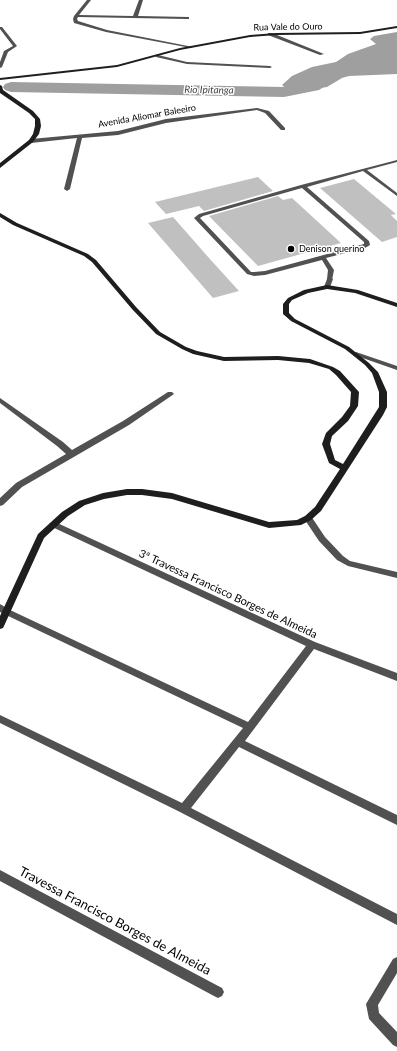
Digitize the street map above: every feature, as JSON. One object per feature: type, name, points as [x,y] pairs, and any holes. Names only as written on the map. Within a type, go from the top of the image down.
[{"type":"main road","name":"Rua Vale do Ouro","points":[[0,79],[111,67],[191,47],[235,38],[270,34],[355,34],[397,27]]},
{"type":"main road","points":[[0,86],[1,91],[31,112],[37,119],[38,126],[36,134],[31,141],[0,166]]},
{"type":"main road","points":[[0,215],[15,224],[86,254],[158,333],[184,348],[195,353],[224,359],[278,358],[310,361],[331,368],[338,373],[355,392],[355,398],[354,406],[345,419],[329,435],[326,444],[336,479]]},
{"type":"main road","points":[[0,626],[3,610],[41,536],[65,514],[82,503],[103,496],[126,492],[142,492],[172,496],[269,525],[298,523],[308,518],[318,508],[379,415],[383,400],[383,392],[375,372],[356,354],[304,327],[286,314],[284,308],[290,299],[306,291],[327,287],[356,291],[397,305]]},
{"type":"main road","points":[[330,458],[346,465]]},
{"type":"street","points":[[89,0],[76,16],[76,22],[93,28],[191,47]]},
{"type":"street","points":[[135,17],[141,0]]},
{"type":"street","points":[[76,16],[187,18]]},
{"type":"street","points":[[270,34],[322,54]]},
{"type":"street","name":"Rua Vale do Ouro","points":[[158,56],[168,60],[187,63],[270,67]]},
{"type":"street","name":"Avenida Aliomar Baleeiro","points":[[31,141],[52,138],[80,138],[128,131],[166,121],[257,109],[267,112],[283,129]]},
{"type":"street","points":[[67,189],[80,138]]},
{"type":"street","points":[[327,287],[330,279]]},
{"type":"street","points":[[356,354],[397,368]]},
{"type":"street","points":[[1,500],[19,485],[126,423],[170,394]]},
{"type":"street","points":[[0,400],[60,444],[71,454]]},
{"type":"street","points":[[308,518],[322,539],[340,558],[348,563],[397,575]]},
{"type":"street","name":"3ª Travessa Francisco Borges de Almeida","points":[[53,524],[312,645],[397,677]]},
{"type":"street","points":[[3,610],[250,727]]},
{"type":"street","points":[[184,809],[250,727],[312,645]]},
{"type":"street","points":[[0,719],[184,809],[397,920]]},
{"type":"street","points":[[238,742],[397,820]]},
{"type":"street","name":"Travessa Francisco Borges de Almeida","points":[[0,875],[218,992]]},
{"type":"street","points":[[397,962],[378,992],[372,1004],[372,1010],[378,1021],[397,1041]]},
{"type":"lane","points":[[0,67],[6,51],[15,46],[1,28]]},
{"type":"lane","points":[[303,186],[367,243],[366,246],[265,273],[248,273],[198,218],[201,215],[303,186],[397,161]]},
{"type":"lane","points":[[364,170],[397,195]]},
{"type":"lane","points":[[323,257],[331,270],[330,279]]},
{"type":"shaded area","points":[[397,32],[397,74],[349,76],[342,78],[327,87],[290,92],[282,85],[292,76],[312,67],[336,62],[348,54],[376,44],[370,39],[374,36]]},
{"type":"building","points":[[258,177],[273,191],[204,211],[199,206],[166,214],[155,202]]},
{"type":"building","points":[[354,179],[396,214],[391,215],[397,221],[397,237],[382,242],[320,188]]},
{"type":"building","points":[[278,196],[283,200],[292,198],[341,243],[258,266],[209,216]]},
{"type":"building","points":[[173,217],[239,291],[213,298],[148,223]]},
{"type":"waterway","name":"Rio Ipitanga","points":[[11,87],[284,92],[313,87],[322,82]]},
{"type":"place","name":"Denison querino","points":[[291,249]]}]
